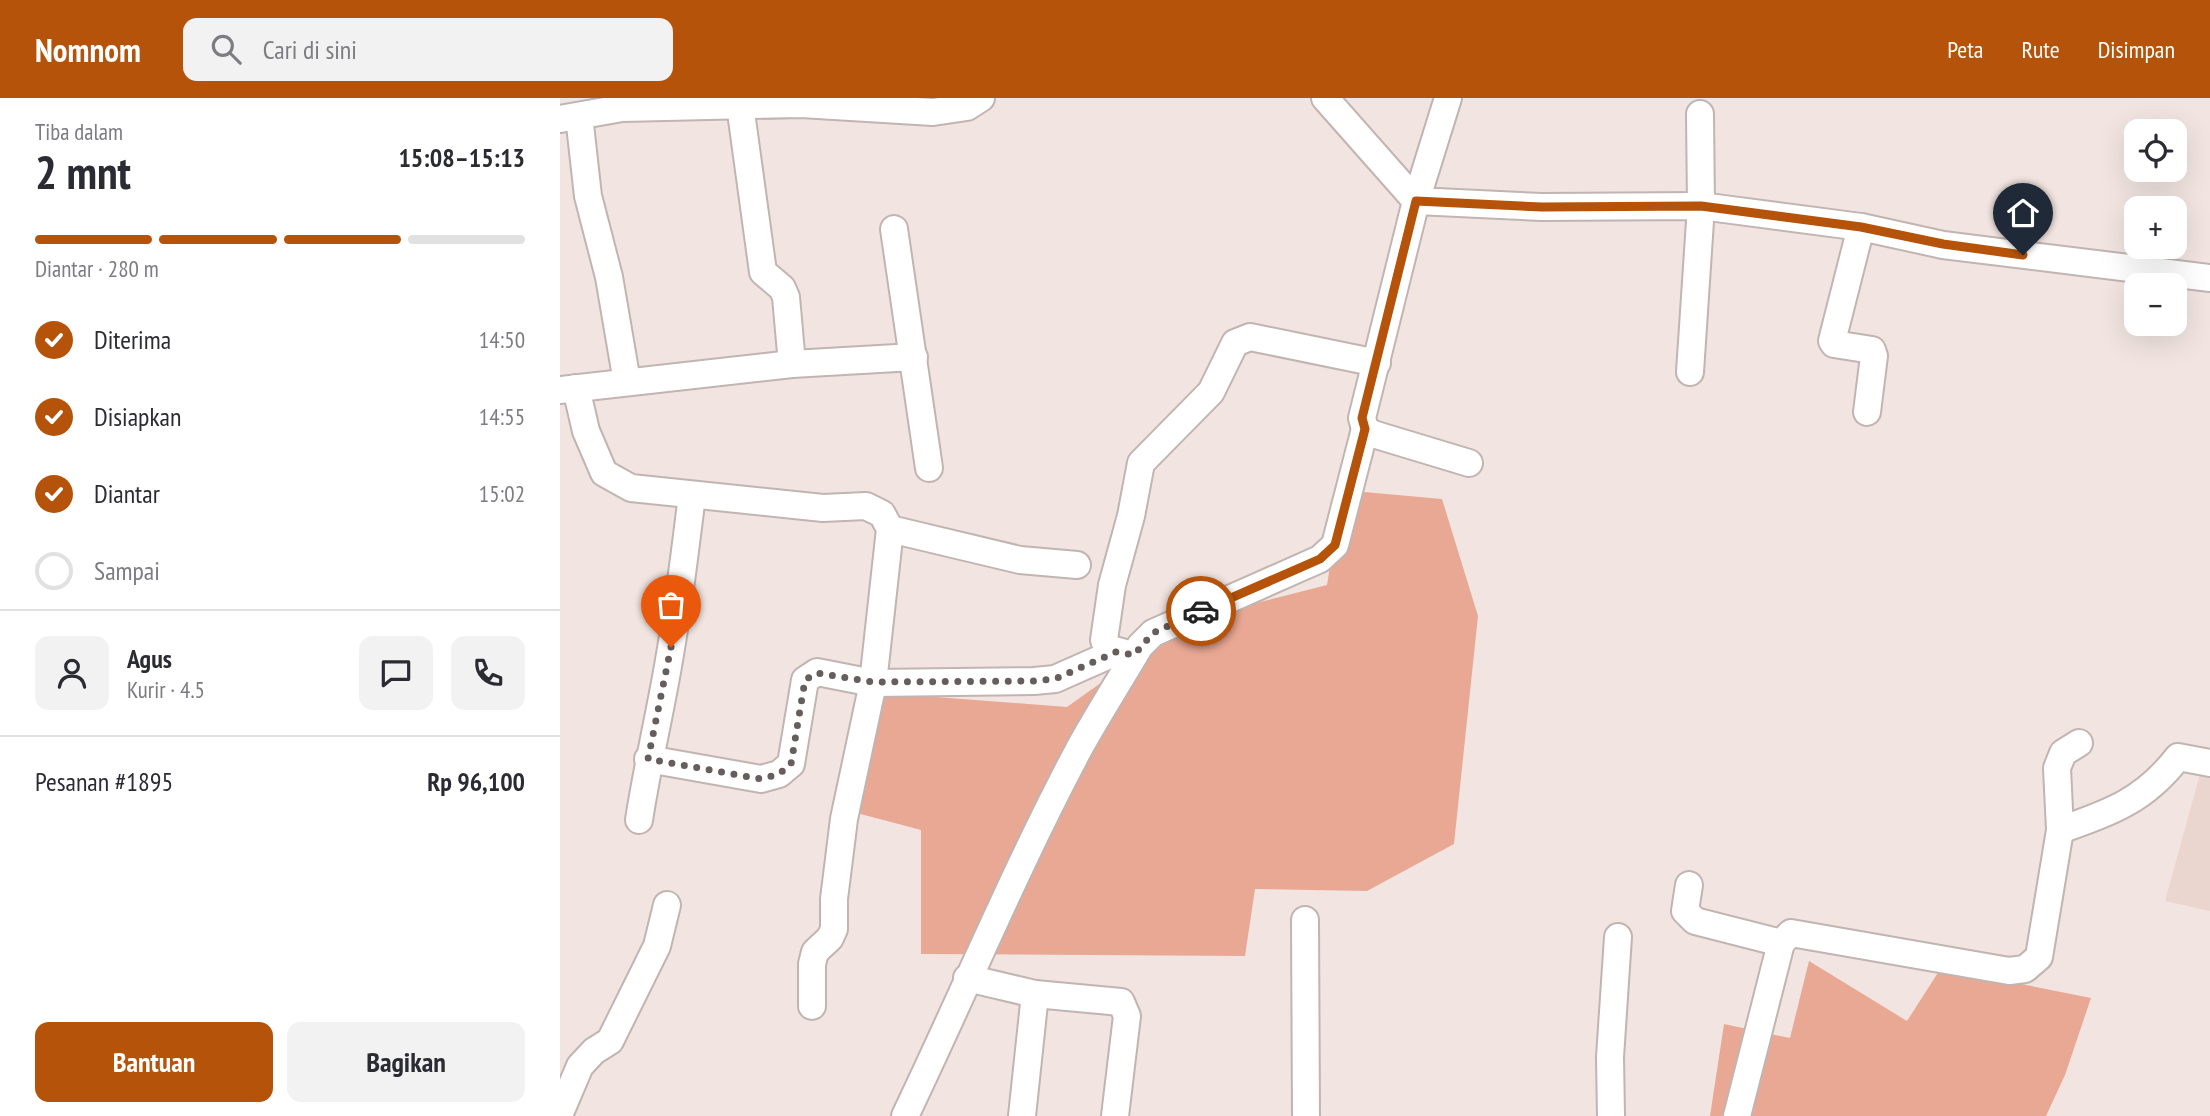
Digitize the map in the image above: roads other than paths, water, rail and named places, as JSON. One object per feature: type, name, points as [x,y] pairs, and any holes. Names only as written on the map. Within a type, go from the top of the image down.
[{"type":"street","points":[[627,382],[609,277],[570,117],[621,103],[740,105],[801,101],[897,104],[933,112],[967,107],[981,98]]},
{"type":"street","points":[[1325,98],[1416,201],[1542,207],[1701,206],[1861,227],[1943,244],[2210,278]]},
{"type":"street","points":[[648,759],[761,779],[779,774],[791,764],[805,680],[810,675],[817,673],[873,682],[1055,679],[1125,654],[1153,633],[1320,559],[1335,545],[1365,429],[1362,418],[1416,201],[1448,98]]},
{"type":"street","points":[[740,105],[764,272],[782,288],[786,297],[792,365]]},
{"type":"street","points":[[1690,372],[1701,206],[1700,114]]},
{"type":"street","points":[[1861,227],[1832,341],[1834,344],[1872,350],[1874,356],[1867,412]]},
{"type":"street","points":[[894,229],[929,468]]},
{"type":"street","points":[[1125,654],[1107,648],[1104,640],[1112,585],[1131,516],[1141,463],[1211,392],[1235,343],[1250,337],[1377,363]]},
{"type":"street","points":[[812,1006],[812,964],[815,952],[831,938],[834,929],[834,899],[844,819],[873,682],[890,529],[882,514],[866,506],[823,508],[631,488],[604,473],[568,389],[792,365],[914,357]]},
{"type":"street","points":[[1365,429],[1373,435],[1469,463]]},
{"type":"street","points":[[639,820],[648,759],[668,668],[692,495]]},
{"type":"street","points":[[890,529],[1020,560],[1077,565]]},
{"type":"street","points":[[905,1116],[967,978],[1125,654]]},
{"type":"street","points":[[1737,1116],[1781,943],[1791,933],[2010,971],[2025,969],[2039,957],[2060,830],[2057,768],[2063,752],[2079,743]]},
{"type":"street","points":[[2060,830],[2110,813],[2159,782],[2178,757],[2210,764]]},
{"type":"street","points":[[1689,885],[1685,911],[1695,921],[1781,943]]},
{"type":"street","points":[[560,1113],[580,1066],[594,1051],[610,1041],[657,946],[667,905]]},
{"type":"street","points":[[1305,920],[1306,1116]]},
{"type":"street","points":[[1611,1116],[1610,1068],[1618,937]]},
{"type":"street","points":[[967,978],[1035,994],[1121,1002],[1127,1016],[1115,1116]]},
{"type":"street","points":[[1022,1116],[1035,994]]}]
